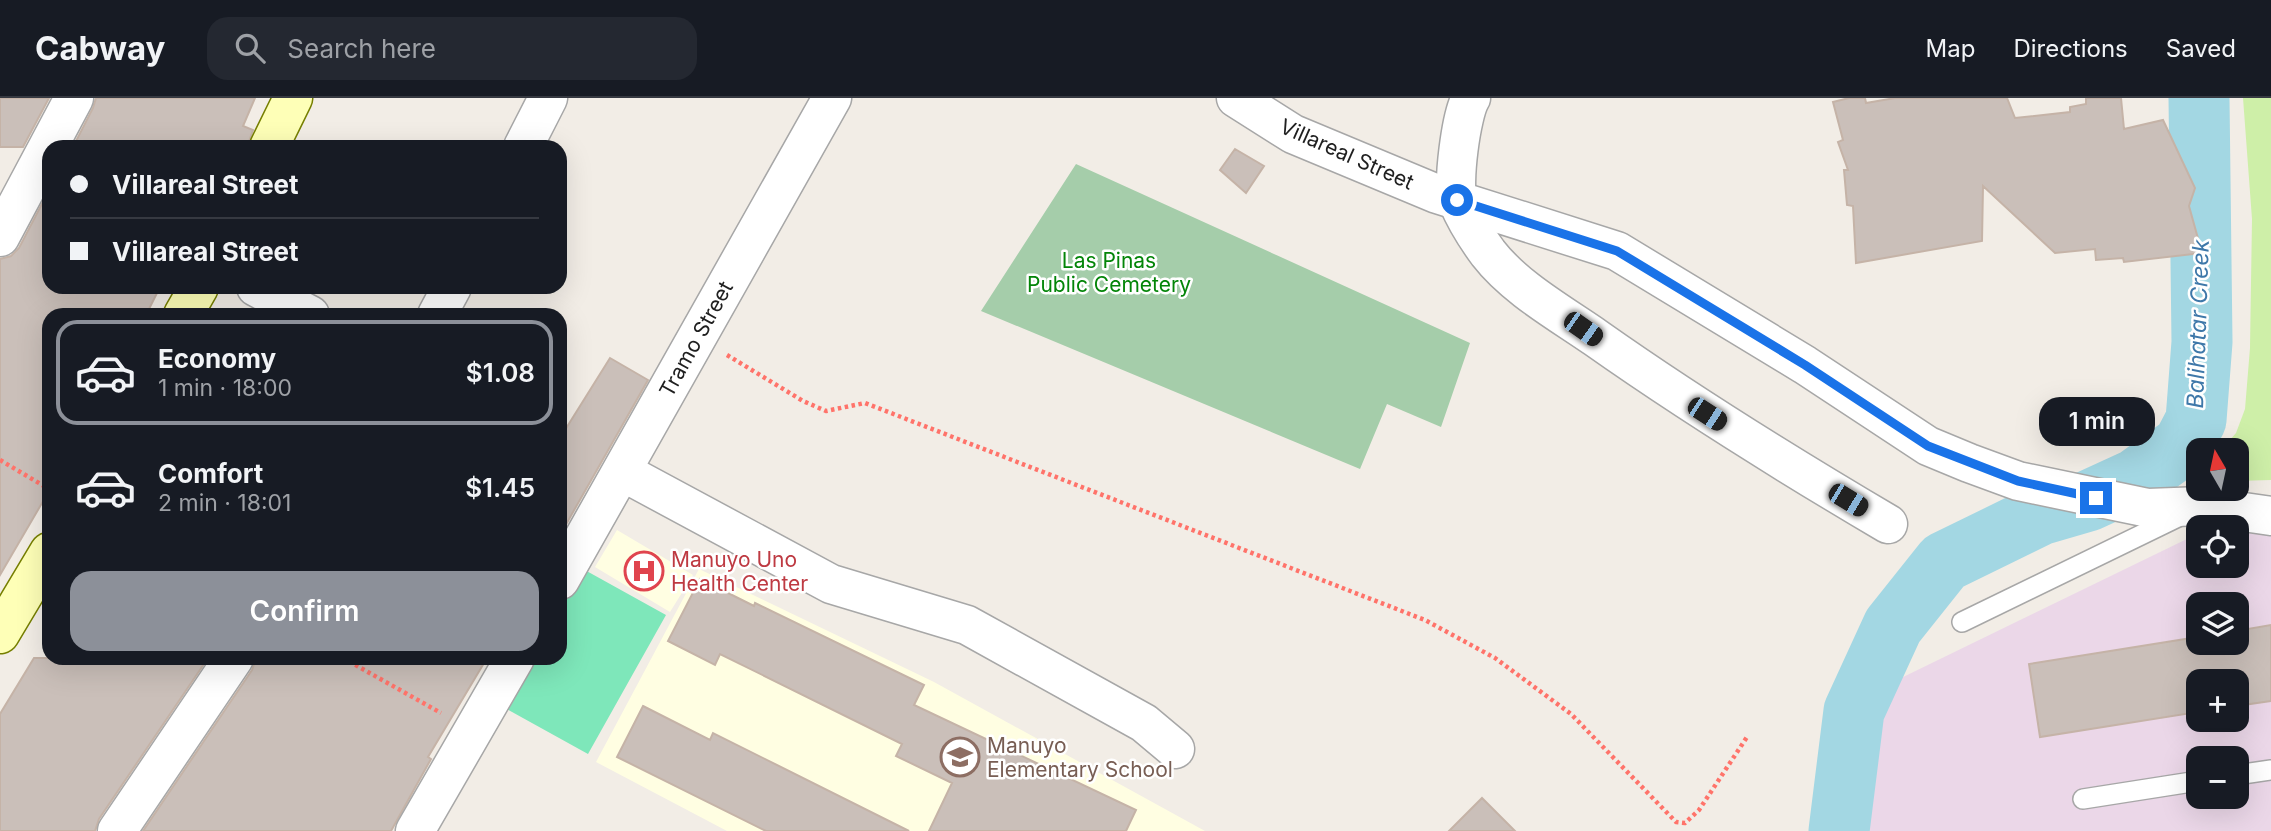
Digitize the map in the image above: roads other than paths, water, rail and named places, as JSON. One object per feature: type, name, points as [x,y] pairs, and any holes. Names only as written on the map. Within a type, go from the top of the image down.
[{"type":"main road","points":[[272,140],[293,98]]},
{"type":"main road","points":[[0,634],[42,563]]},
{"type":"street","points":[[56,140],[74,98]]},
{"type":"street","points":[[527,140],[548,98]]},
{"type":"street","name":"Tramo Street","points":[[567,568],[832,98]]},
{"type":"street","name":"Villareal Street","points":[[1236,98],[1293,134],[1457,200],[1617,251],[1805,365],[1928,446],[2018,481],[2148,508],[2202,506],[2271,516]]},
{"type":"street","points":[[1471,98],[1460,128],[1457,200],[1497,264],[1531,292],[1668,388],[1767,453],[1888,524]]},
{"type":"street","points":[[0,237],[42,172]]},
{"type":"street","points":[[270,294],[296,308]]},
{"type":"street","points":[[623,472],[831,584],[967,625],[1144,723],[1175,748]]},
{"type":"street","points":[[117,831],[229,665]]},
{"type":"street","points":[[415,831],[511,665]]},
{"type":"lane","points":[[1962,622],[2202,506]]},
{"type":"lane","points":[[2249,773],[2271,770]]},
{"type":"lane","points":[[2084,799],[2186,783]]},
{"type":"waterway","name":"Balihatar Creek","points":[[1839,831],[1854,711],[1893,626],[1944,562],[2040,515],[2088,501],[2136,479],[2183,445],[2196,420],[2202,342],[2199,98]]},
{"type":"place","name":"Manuyo Uno Health Center","points":[[644,571]]},
{"type":"place","name":"Manuyo Elementary School","points":[[960,757]]},
{"type":"park label","name":"Las Pinas Public Cemetery","points":[[1109,272]]}]
